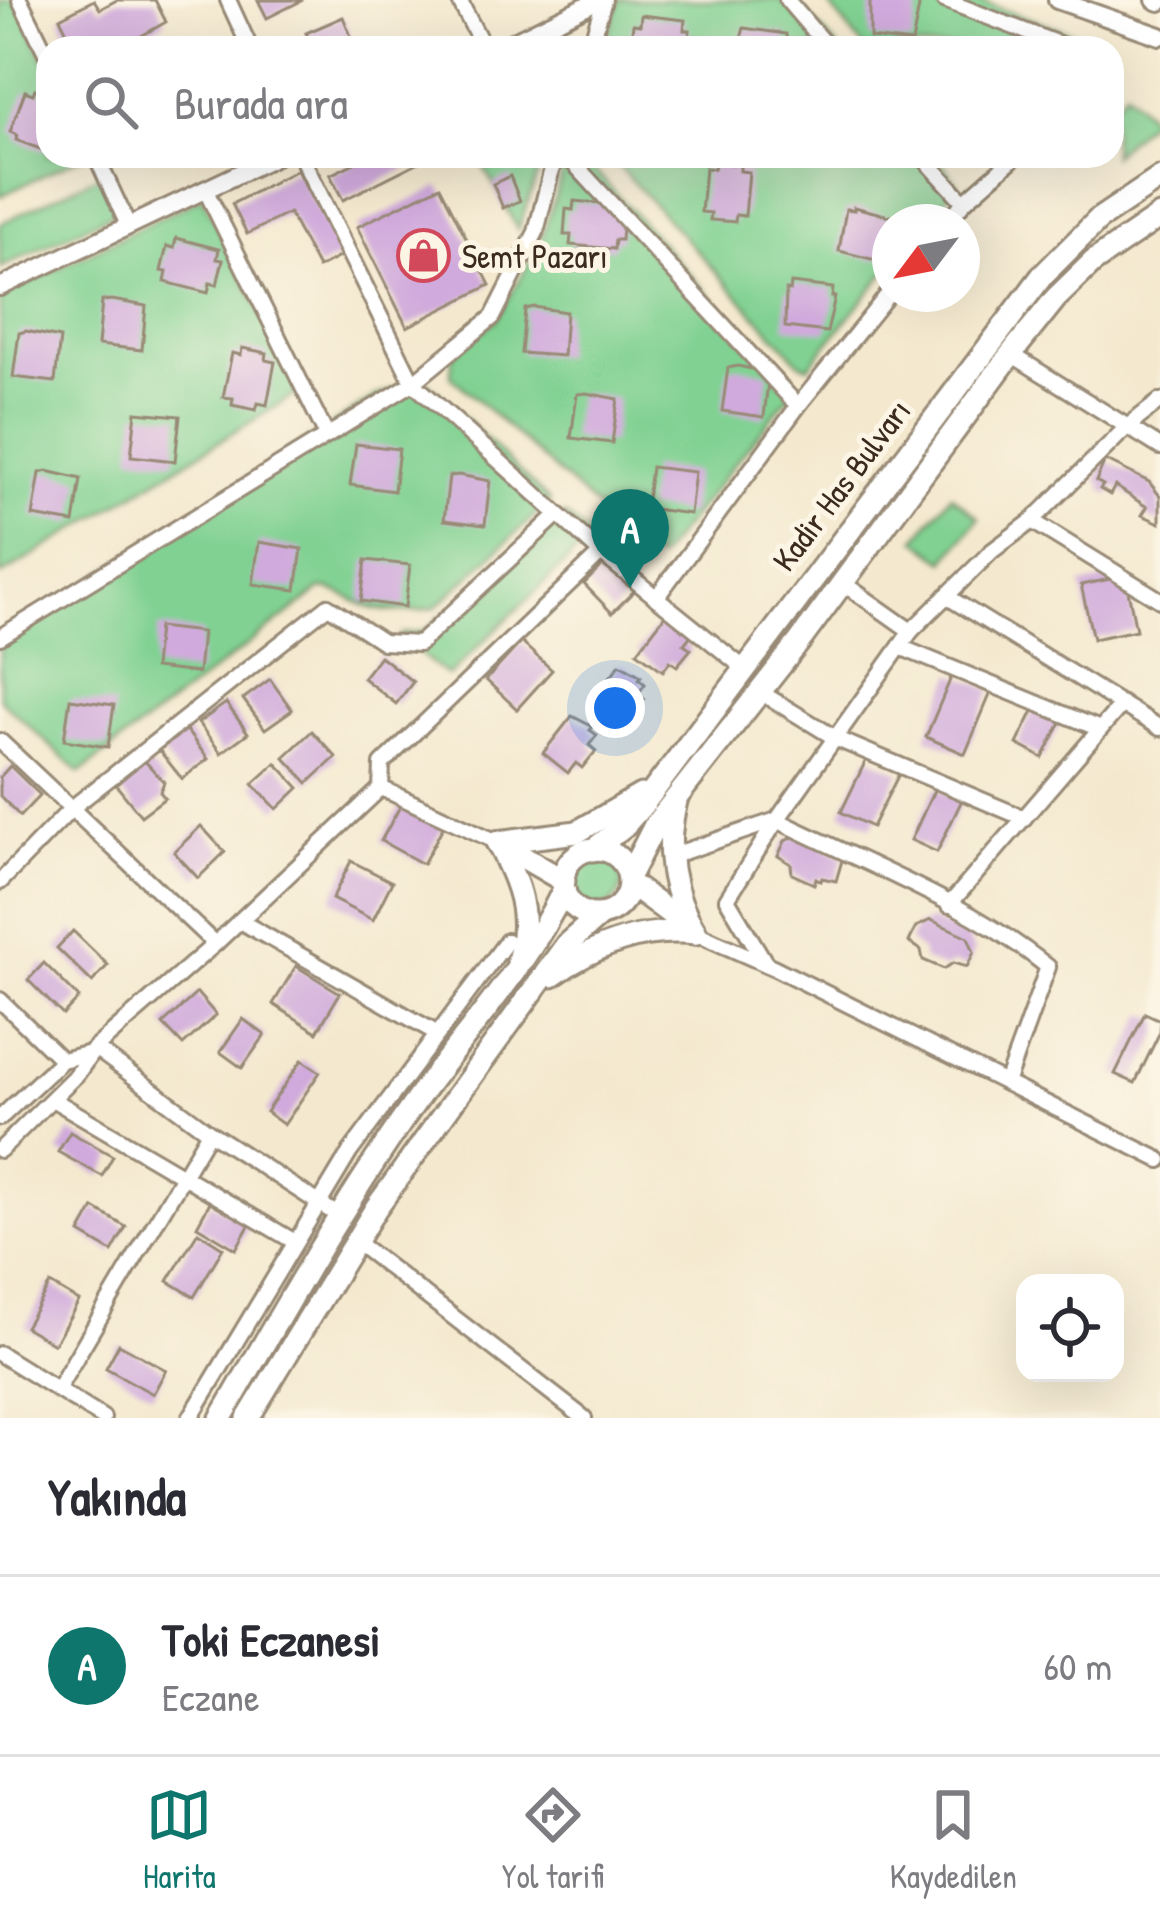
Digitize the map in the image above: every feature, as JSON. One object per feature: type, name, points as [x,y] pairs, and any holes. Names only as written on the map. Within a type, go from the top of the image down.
[{"type":"highway","name":"Kadir Has Bulvarı","points":[[629,879],[670,788],[745,669],[1042,276],[1099,219],[1160,178]]},
{"type":"highway","name":"Kadir Has Bulvarı","points":[[586,852],[670,788],[760,692],[1011,354],[1094,262],[1160,216]]},
{"type":"highway","points":[[496,842],[578,832],[630,803],[670,788],[670,856],[678,895],[697,933]]},
{"type":"highway","points":[[496,842],[616,856],[629,879],[697,933]]},
{"type":"highway","points":[[496,842],[564,885],[577,909],[697,933]]},
{"type":"highway","points":[[496,842],[524,906],[524,936],[512,974]]},
{"type":"highway","points":[[221,1418],[339,1216],[543,933],[568,866],[586,852]]},
{"type":"highway","points":[[248,1418],[356,1241],[524,1003],[567,944],[620,905],[629,879]]},
{"type":"highway","points":[[524,1003],[550,977],[595,950],[624,938],[666,930]]},
{"type":"street","points":[[20,0],[38,36]]},
{"type":"street","points":[[228,0],[244,36]]},
{"type":"street","points":[[459,0],[478,36]]},
{"type":"street","points":[[525,36],[601,0]]},
{"type":"street","points":[[593,36],[601,0]]},
{"type":"street","points":[[787,0],[818,36]]},
{"type":"street","points":[[944,0],[1038,36]]},
{"type":"street","points":[[1057,0],[1160,36]]},
{"type":"street","points":[[102,168],[128,225]]},
{"type":"street","points":[[0,287],[250,168]]},
{"type":"street","points":[[307,168],[413,383],[601,553],[745,669]]},
{"type":"street","points":[[0,637],[413,383],[493,317],[536,232],[552,168]]},
{"type":"street","points":[[579,168],[798,406]]},
{"type":"street","points":[[933,168],[964,202],[1002,168]]},
{"type":"street","points":[[205,189],[327,436]]},
{"type":"street","points":[[656,598],[874,312]]},
{"type":"street","points":[[1011,354],[1160,447]]},
{"type":"street","points":[[766,964],[727,899],[777,820],[911,631],[992,550],[1032,520],[1160,401]]},
{"type":"street","points":[[0,882],[73,807],[328,606],[382,642],[419,644],[557,515]]},
{"type":"street","points":[[1032,520],[1160,600]]},
{"type":"street","points":[[0,1150],[77,1074],[93,1050],[215,944],[381,788],[382,764],[601,553]]},
{"type":"street","points":[[843,583],[911,631]]},
{"type":"street","points":[[946,596],[1160,728]]},
{"type":"street","points":[[900,646],[1100,729]]},
{"type":"street","points":[[760,692],[837,739],[1024,818]]},
{"type":"street","points":[[949,905],[1122,704]]},
{"type":"street","points":[[0,740],[215,944]]},
{"type":"street","points":[[381,788],[496,842]]},
{"type":"street","points":[[670,856],[777,820],[1023,947],[1048,967],[1006,1083]]},
{"type":"street","points":[[240,921],[434,1040],[450,1057]]},
{"type":"street","points":[[697,933],[1160,1160]]},
{"type":"street","points":[[190,1418],[350,1152],[507,941]]},
{"type":"street","points":[[0,1000],[62,1060]]},
{"type":"street","points":[[0,1118],[62,1060],[93,1050]]},
{"type":"street","points":[[93,1050],[339,1216]]},
{"type":"street","points":[[52,1099],[295,1242]]},
{"type":"street","points":[[57,1390],[209,1132]]},
{"type":"street","points":[[356,1241],[582,1418]]},
{"type":"street","points":[[0,1354],[103,1418]]},
{"type":"green space","points":[[0,0],[16,0],[36,41],[36,168],[58,168],[0,196]]},
{"type":"green space","points":[[620,0],[794,0],[827,36],[608,36]]},
{"type":"green space","points":[[825,0],[974,0],[1084,36],[854,36]]},
{"type":"green space","points":[[1124,93],[1151,118],[1124,144]]},
{"type":"green space","points":[[484,168],[540,168],[518,230]]},
{"type":"green space","points":[[564,168],[592,168],[793,386],[658,559],[451,376],[452,356],[496,320],[539,246]]},
{"type":"green space","points":[[620,168],[946,168],[958,184],[942,204],[872,204],[872,289],[809,366],[801,364]]},
{"type":"green space","points":[[103,173],[117,211],[0,268],[0,224]]},
{"type":"green space","points":[[202,197],[301,391],[0,576],[0,297]]},
{"type":"green space","points":[[414,380],[428,383],[550,502],[436,607],[383,610],[321,589],[80,773],[0,699],[0,639],[376,396]]},
{"type":"green space","points":[[951,495],[979,518],[945,561],[916,539]]},
{"type":"green space","points":[[565,515],[592,537],[448,676],[400,638],[424,631]]},
{"type":"green space","points":[[596,856],[614,864],[622,882],[614,900],[596,908],[578,900],[570,882],[578,864]]},
{"type":"building","points":[[94,0],[100,9],[117,0],[155,0],[166,22],[141,36],[69,36],[60,18]]},
{"type":"building","points":[[258,0],[303,0],[267,18]]},
{"type":"building","points":[[917,0],[913,36],[870,36],[870,2]]},
{"type":"building","points":[[641,15],[685,20],[689,36],[632,36],[633,24],[640,25]]},
{"type":"building","points":[[343,17],[351,36],[307,36]]},
{"type":"building","points":[[744,28],[786,36],[742,36]]},
{"type":"building","points":[[36,89],[36,147],[16,140],[17,135],[10,132],[25,91],[33,94]]},
{"type":"building","points":[[344,168],[407,168],[343,200],[330,175]]},
{"type":"building","points":[[705,168],[749,172],[745,216],[736,215],[735,222],[710,220],[711,213],[701,212]]},
{"type":"building","points":[[297,170],[341,256],[318,268],[289,213],[247,234],[232,204]]},
{"type":"building","points":[[510,176],[520,201],[503,208],[493,184]]},
{"type":"building","name":"Semt Pazarı","points":[[440,186],[490,285],[407,327],[357,227]]},
{"type":"building","points":[[574,201],[618,205],[623,215],[621,240],[615,240],[614,249],[570,245],[571,235],[564,235],[566,209],[573,210]]},
{"type":"building","points":[[846,209],[872,212],[872,259],[839,251]]},
{"type":"building","points":[[176,238],[219,249],[217,259],[223,260],[217,285],[210,283],[208,293],[165,282],[167,272],[161,271],[167,246],[174,248]]},
{"type":"building","points":[[791,283],[833,288],[827,332],[785,327],[786,290],[790,291]]},
{"type":"building","points":[[102,301],[146,306],[142,350],[98,345]]},
{"type":"building","points":[[525,309],[566,312],[563,356],[521,353]]},
{"type":"building","points":[[19,333],[60,338],[55,382],[13,377]]},
{"type":"building","points":[[242,348],[267,353],[266,360],[275,362],[267,405],[258,403],[256,410],[232,405],[233,398],[223,397],[232,353],[241,355]]},
{"type":"building","points":[[728,368],[769,373],[764,417],[722,411]]},
{"type":"building","points":[[577,394],[618,399],[612,443],[571,438]]},
{"type":"building","points":[[136,412],[180,416],[175,461],[131,456]]},
{"type":"building","points":[[356,444],[399,449],[394,491],[350,485]]},
{"type":"building","points":[[1105,460],[1149,482],[1160,496],[1160,523],[1142,515],[1147,507],[1115,486],[1110,495],[1100,489],[1103,485],[1096,481]]},
{"type":"building","points":[[651,467],[695,472],[690,514],[646,508]]},
{"type":"building","points":[[40,473],[81,479],[74,523],[33,516]]},
{"type":"building","points":[[449,476],[490,481],[485,525],[444,520]]},
{"type":"building","points":[[259,542],[302,549],[296,590],[253,584]]},
{"type":"building","points":[[366,560],[410,565],[405,607],[361,601]]},
{"type":"building","points":[[607,561],[635,590],[612,613],[584,584]]},
{"type":"building","points":[[1125,576],[1136,630],[1093,639],[1081,585]]},
{"type":"building","points":[[666,614],[692,634],[684,644],[691,649],[677,666],[670,661],[663,671],[637,652]]},
{"type":"building","points":[[158,627],[202,632],[198,673],[154,668]]},
{"type":"building","points":[[521,642],[552,670],[517,709],[486,680]]},
{"type":"building","points":[[380,656],[413,682],[396,704],[363,678]]},
{"type":"building","points":[[620,664],[641,676],[645,684],[638,694],[644,699],[631,717],[624,711],[616,722],[591,702]]},
{"type":"building","points":[[953,673],[992,690],[965,754],[926,737]]},
{"type":"building","points":[[270,679],[292,710],[265,729],[243,699]]},
{"type":"building","points":[[70,699],[114,705],[108,747],[64,740]]},
{"type":"building","points":[[226,703],[248,733],[221,753],[198,723]]},
{"type":"building","points":[[1034,709],[1061,722],[1043,758],[1017,744]]},
{"type":"building","points":[[572,716],[593,727],[590,730],[597,735],[589,745],[596,751],[582,768],[576,763],[568,773],[543,753]]},
{"type":"building","points":[[186,730],[208,759],[182,779],[159,750]]},
{"type":"building","points":[[312,731],[336,757],[308,783],[284,757]]},
{"type":"building","points":[[868,756],[900,772],[872,827],[841,812]]},
{"type":"building","points":[[144,760],[164,782],[160,792],[165,798],[141,816],[116,785]]},
{"type":"building","points":[[276,763],[299,788],[277,809],[253,784]]},
{"type":"building","points":[[10,766],[40,795],[20,816],[0,796],[0,777]]},
{"type":"building","points":[[935,788],[962,800],[937,852],[911,840]]},
{"type":"building","points":[[402,803],[444,825],[423,864],[381,841]]},
{"type":"building","points":[[201,826],[225,852],[198,878],[174,852]]},
{"type":"building","points":[[800,834],[843,857],[836,881],[816,878],[814,884],[792,874],[791,864],[778,856],[785,841]]},
{"type":"building","points":[[351,861],[392,882],[373,920],[332,899]]},
{"type":"building","points":[[931,920],[968,937],[974,952],[967,967],[953,963],[944,969],[923,960],[921,950],[909,942],[916,927]]},
{"type":"building","points":[[73,931],[108,965],[92,982],[57,948]]},
{"type":"building","points":[[44,963],[79,998],[63,1015],[28,980]]},
{"type":"building","points":[[296,966],[340,993],[317,1032],[273,1004]]},
{"type":"building","points":[[197,993],[216,1015],[183,1045],[163,1024]]},
{"type":"building","points":[[1145,1013],[1160,1020],[1160,1032],[1135,1083],[1115,1074]]},
{"type":"building","points":[[243,1019],[265,1035],[242,1068],[220,1052]]},
{"type":"building","points":[[302,1060],[320,1072],[284,1125],[266,1112]]},
{"type":"building","points":[[70,1132],[113,1156],[102,1176],[58,1152]]},
{"type":"building","points":[[210,1202],[250,1224],[236,1249],[197,1226]]},
{"type":"building","points":[[94,1208],[126,1227],[112,1252],[80,1233]]},
{"type":"building","points":[[198,1232],[223,1248],[194,1297],[168,1281]]},
{"type":"building","points":[[50,1284],[79,1301],[54,1344],[25,1327]]},
{"type":"building","points":[[119,1344],[166,1370],[153,1394],[106,1368]]},
{"type":"place","name":"Semt Pazarı","points":[[423,256]]},
{"type":"place","name":"Toki Eczanesi","points":[[630,588]]}]
